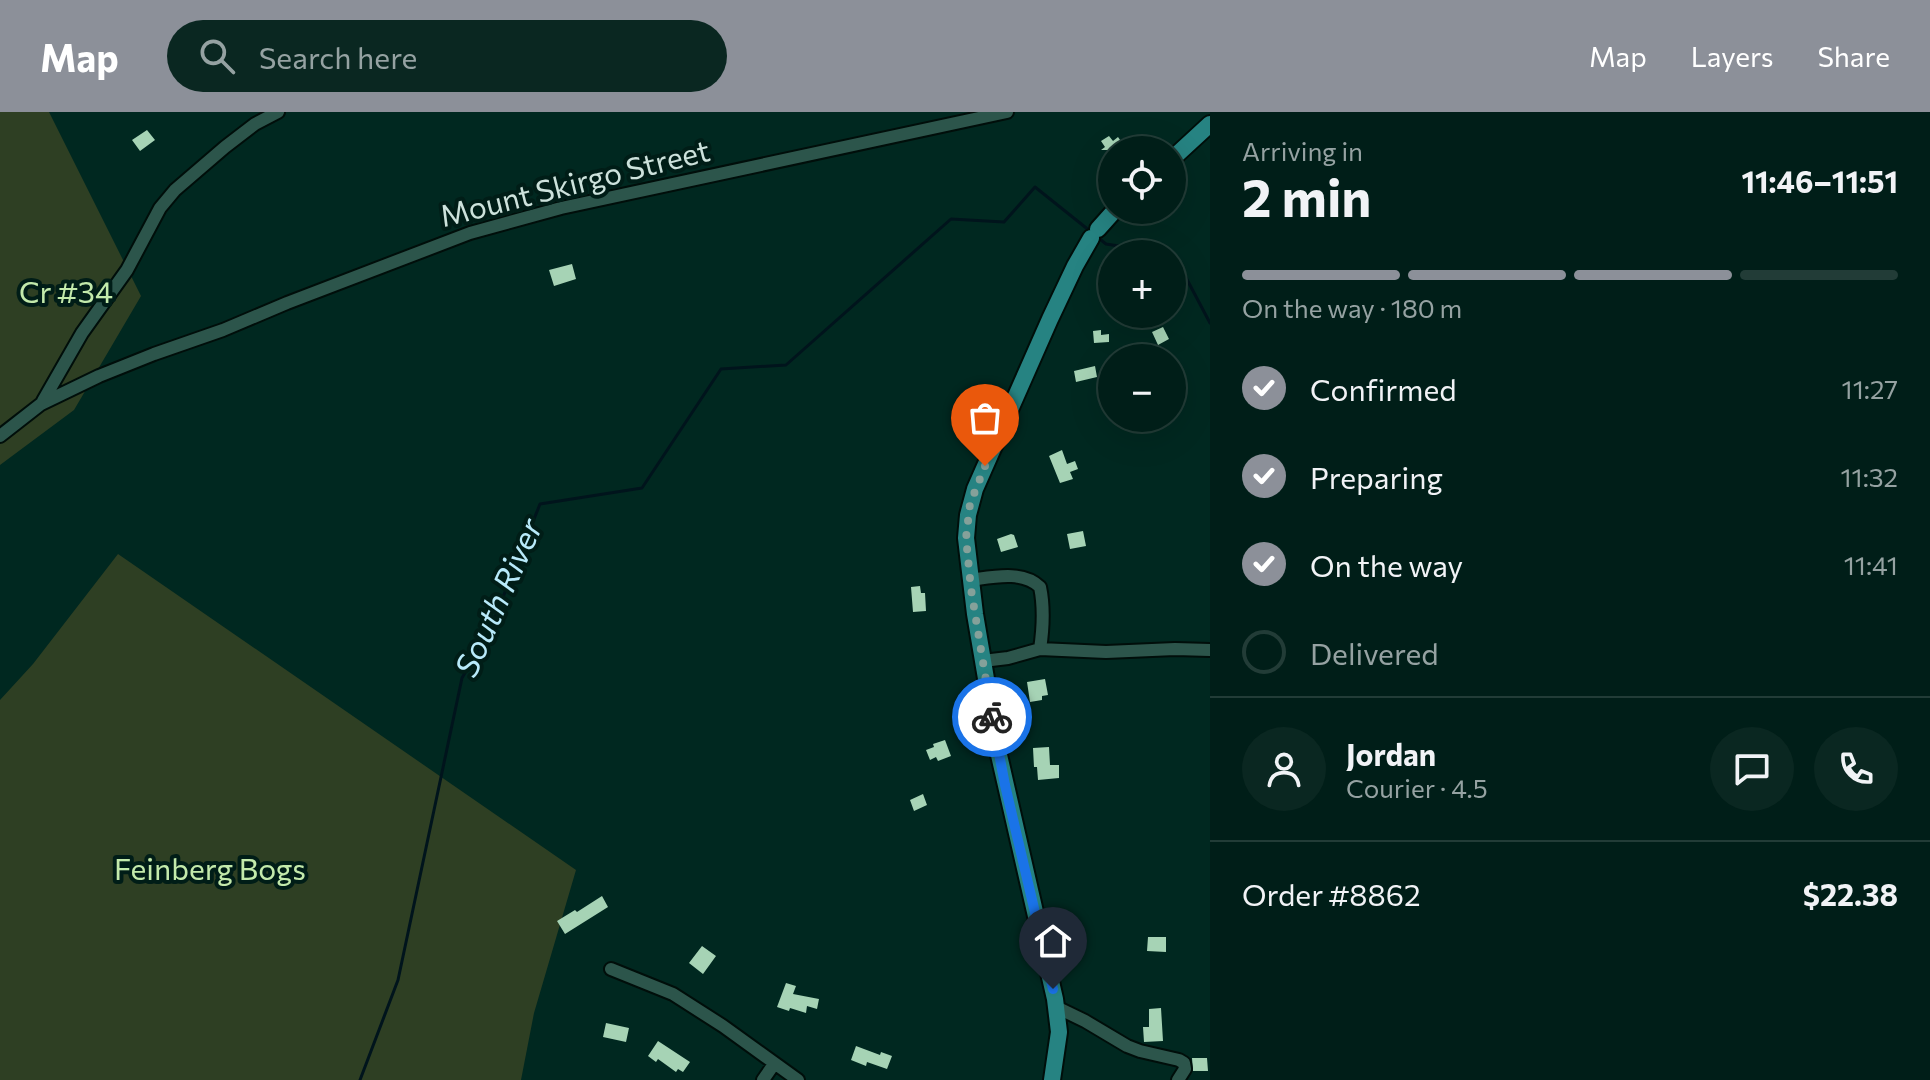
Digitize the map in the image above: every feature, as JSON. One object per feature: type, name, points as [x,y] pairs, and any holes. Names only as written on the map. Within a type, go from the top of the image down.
[{"type":"main road","points":[[1186,146],[1210,124]]},
{"type":"main road","points":[[1052,1080],[1058,1045],[1056,1007],[999,755],[966,538],[975,489],[1058,301],[1083,250],[1103,224]]},
{"type":"street","points":[[41,404],[82,333],[127,270],[160,208],[175,190],[225,147],[255,124],[278,112]]},
{"type":"street","name":"Mount Skirgo Street","points":[[0,436],[41,404],[126,365],[223,330],[430,247],[497,225],[579,204],[1007,112]]},
{"type":"street","points":[[970,580],[1027,577],[1040,587],[1040,649]]},
{"type":"street","points":[[983,661],[1040,649],[1106,652],[1210,650]]},
{"type":"street","points":[[611,969],[673,994],[798,1080]]},
{"type":"street","points":[[1056,1007],[1127,1046],[1179,1060],[1184,1063],[1185,1069],[1178,1080]]},
{"type":"street","points":[[763,1080],[774,1064]]},
{"type":"green space","name":"Cr #34","points":[[0,112],[49,112],[141,296],[74,410],[0,465]]},
{"type":"green space","name":"Feinberg Bogs","points":[[118,554],[576,870],[534,1013],[521,1080],[0,1080],[0,700],[33,664]]},
{"type":"building","points":[[147,130],[155,140],[140,151],[132,140]]},
{"type":"building","points":[[572,264],[576,279],[554,286],[549,270]]},
{"type":"building","points":[[1164,328],[1169,339],[1158,344],[1152,332]]},
{"type":"building","points":[[1101,330],[1101,335],[1109,334],[1109,342],[1094,343],[1093,331]]},
{"type":"building","points":[[1095,366],[1097,377],[1076,382],[1074,371]]},
{"type":"building","points":[[1062,450],[1067,464],[1075,461],[1078,469],[1070,472],[1073,479],[1060,483],[1049,456]]},
{"type":"building","points":[[1083,531],[1086,546],[1070,549],[1067,534]]},
{"type":"building","points":[[1011,534],[1018,547],[1001,552],[997,539]]},
{"type":"building","points":[[920,586],[921,593],[925,593],[926,611],[913,612],[911,587]]},
{"type":"building","points":[[1045,679],[1048,695],[1042,696],[1042,700],[1030,702],[1027,682]]},
{"type":"building","points":[[945,740],[951,756],[938,761],[936,757],[930,760],[926,750]]},
{"type":"building","points":[[1049,747],[1050,765],[1059,765],[1059,778],[1038,780],[1033,748]]},
{"type":"building","points":[[923,794],[927,805],[914,811],[910,800]]},
{"type":"building","points":[[602,896],[608,907],[565,934],[557,921]]},
{"type":"building","points":[[1148,937],[1166,937],[1166,952],[1147,951]]},
{"type":"building","points":[[702,946],[716,956],[703,974],[689,963]]},
{"type":"building","points":[[786,983],[796,986],[793,994],[819,999],[817,1009],[807,1006],[806,1013],[777,1007]]},
{"type":"building","points":[[1161,1008],[1163,1041],[1144,1042],[1143,1027],[1149,1027],[1149,1009]]},
{"type":"building","points":[[606,1023],[629,1028],[626,1042],[603,1037]]},
{"type":"building","points":[[658,1041],[690,1062],[683,1072],[678,1069],[676,1072],[648,1056]]},
{"type":"building","points":[[856,1046],[892,1056],[887,1069],[851,1060]]},
{"type":"building","points":[[1192,1058],[1207,1058],[1208,1071],[1193,1071]]},
{"type":"waterway","name":"South River","points":[[360,1080],[398,980],[462,678],[490,630],[540,504],[642,488],[721,369],[786,365],[951,219],[1004,222],[1035,187],[1090,231]]},
{"type":"waterway","name":"South River","points":[[1096,236],[1101,240]]},
{"type":"waterway","name":"South River","points":[[1186,278],[1210,323]]},
{"type":"way so far","points":[[985,466],[970,504],[966,555],[992,717]]},
{"type":"route","points":[[992,717],[1053,989]]}]
